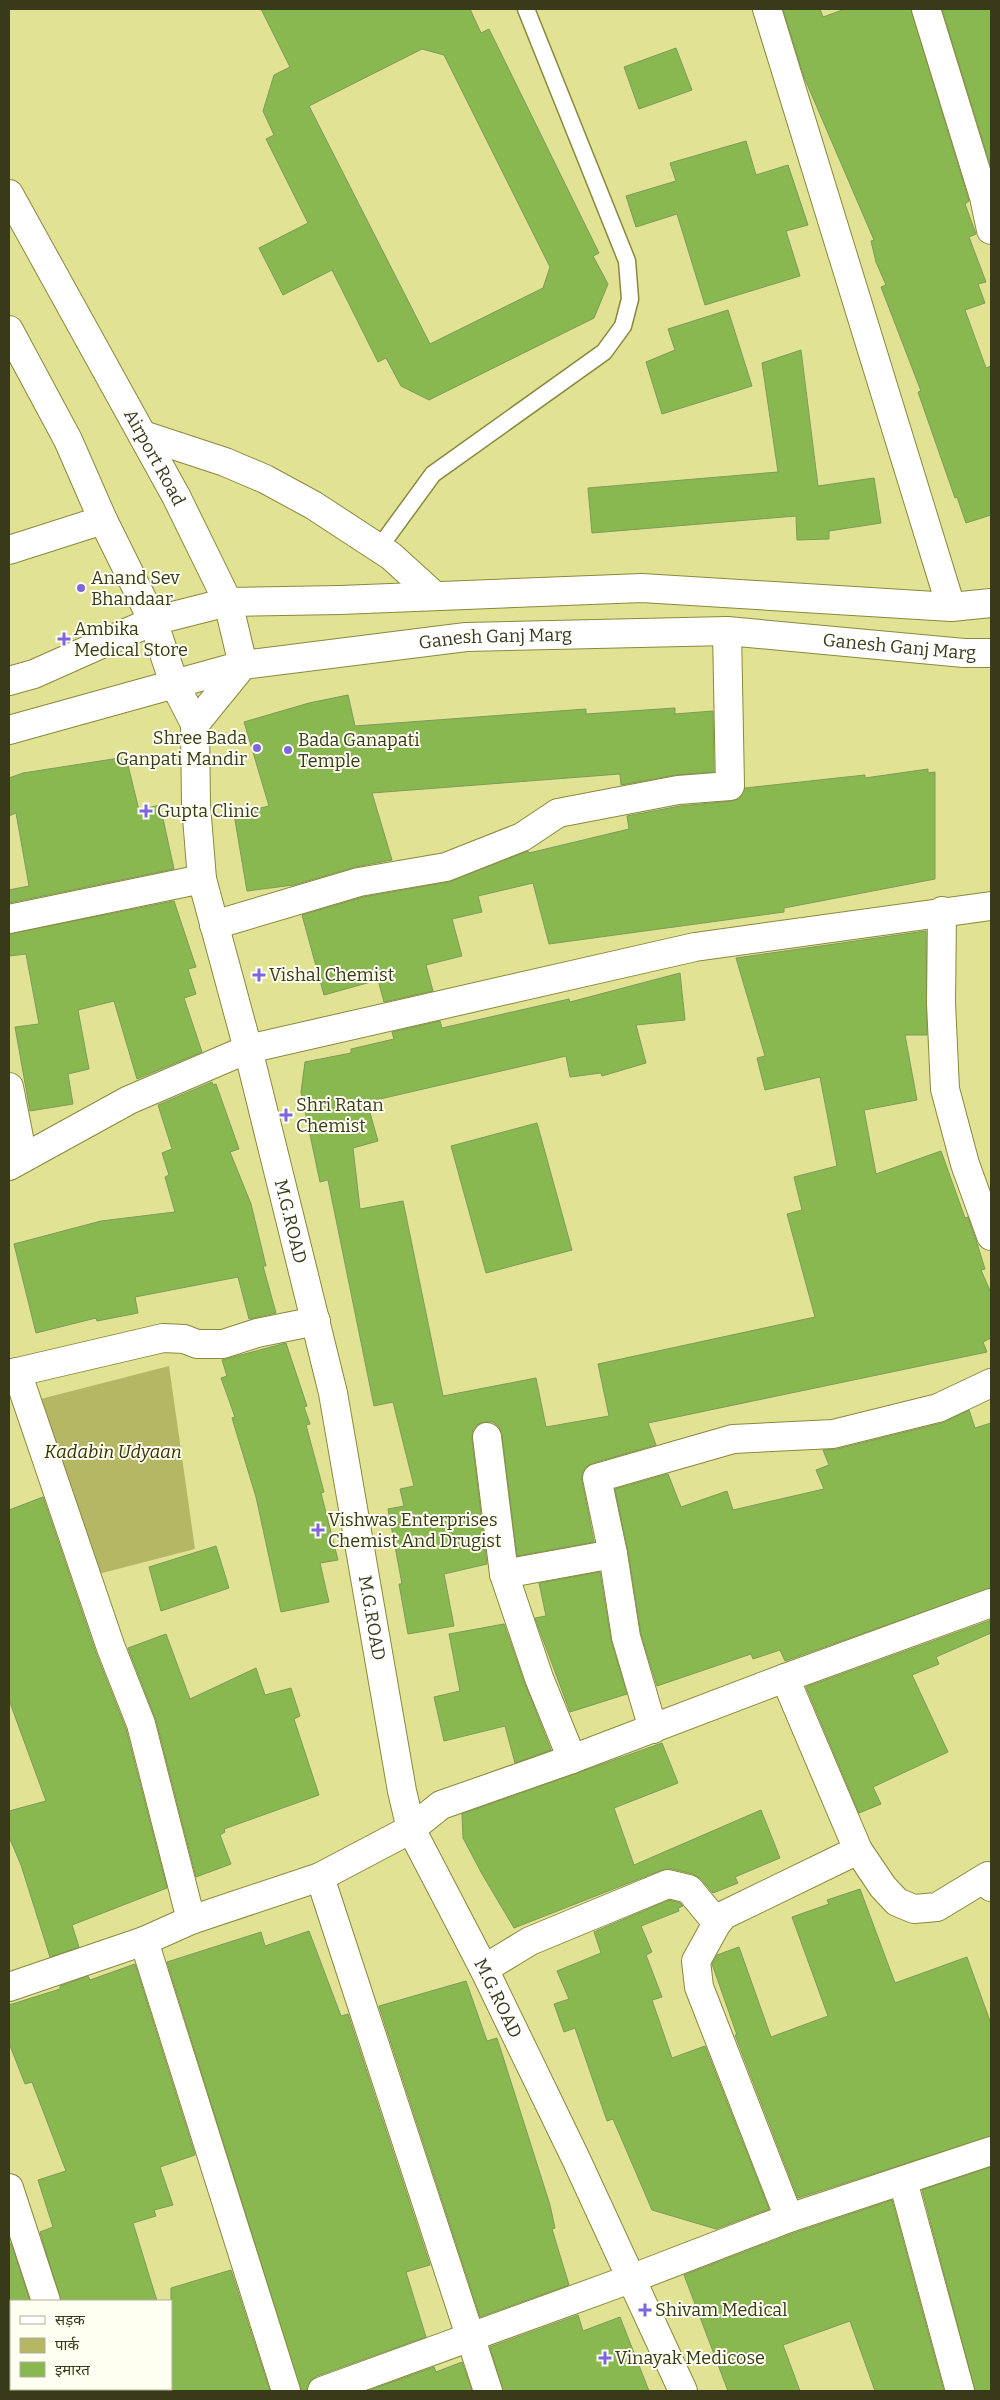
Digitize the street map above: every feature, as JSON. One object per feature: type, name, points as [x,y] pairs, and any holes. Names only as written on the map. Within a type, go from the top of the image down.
[{"type":"street","points":[[767,9],[951,607]]},
{"type":"street","points":[[926,9],[981,189],[991,230]]},
{"type":"street","name":"Airport Road","points":[[9,194],[142,435],[228,602],[243,665]]},
{"type":"street","name":"M.G.ROAD","points":[[9,330],[68,440],[103,520],[153,621],[174,684],[195,724],[196,804],[202,879],[248,1049],[333,1393],[400,1781],[412,1829],[484,1969],[633,2278],[683,2391]]},
{"type":"street","points":[[142,435],[225,462],[265,479],[313,505],[391,556],[435,596]]},
{"type":"street","points":[[9,550],[103,520]]},
{"type":"street","points":[[9,681],[34,674],[153,621],[228,602],[642,588],[951,607],[991,604]]},
{"type":"street","points":[[214,925],[359,882],[446,867],[522,837],[558,813],[678,790],[730,786],[727,631]]},
{"type":"street","name":"Ganesh Ganj Marg","points":[[9,730],[243,665],[466,636],[727,631],[964,653],[991,652]]},
{"type":"street","points":[[195,724],[243,665]]},
{"type":"street","points":[[9,919],[202,879]]},
{"type":"street","points":[[9,1087],[16,1162],[129,1100],[248,1049],[695,947],[942,911],[991,906]]},
{"type":"street","points":[[942,911],[942,1003],[945,1089],[965,1164],[991,1236]]},
{"type":"street","points":[[191,1920],[141,1724],[111,1648],[13,1373],[163,1338],[184,1339],[197,1344],[223,1344],[257,1333],[316,1321]]},
{"type":"street","points":[[653,1729],[626,1637],[613,1554],[597,1478],[733,1439],[833,1434],[938,1408],[991,1383]]},
{"type":"street","points":[[487,1438],[504,1574],[540,1678],[572,1759]]},
{"type":"street","points":[[504,1574],[613,1554]]},
{"type":"street","points":[[9,1987],[144,1941],[191,1920],[320,1877],[412,1829],[441,1805],[572,1759],[785,1678],[991,1604]]},
{"type":"street","points":[[785,1678],[858,1850],[883,1887],[897,1902],[914,1909],[937,1907],[990,1879]]},
{"type":"street","points":[[789,2218],[699,1987],[696,1961],[717,1923],[724,1915],[858,1850]]},
{"type":"street","points":[[320,1877],[488,2391]]},
{"type":"street","points":[[484,1969],[530,1941],[668,1884],[689,1890],[717,1923]]},
{"type":"street","points":[[144,1941],[286,2391]]},
{"type":"street","points":[[322,2391],[472,2338],[789,2218],[991,2151]]},
{"type":"street","points":[[903,2181],[960,2391]]},
{"type":"street","points":[[9,2188],[46,2300]]},
{"type":"lane","points":[[379,548],[433,474],[604,352],[623,326],[630,299],[627,261],[526,9]]},
{"type":"green space","name":"Kadabin Udyaan","points":[[169,1366],[195,1549],[79,1579],[29,1402]]},
{"type":"building","points":[[261,9],[470,9],[481,33],[489,29],[599,253],[593,256],[608,284],[594,318],[429,400],[401,386],[386,358],[378,362],[332,270],[283,295],[259,248],[308,223],[266,139],[274,135],[263,111],[274,75],[290,67]],"holes":[[[422,49],[444,55],[550,267],[543,288],[430,344],[309,106]]]},
{"type":"building","points":[[783,9],[820,9],[823,17],[845,9],[911,9],[969,201],[965,204],[976,234],[969,237],[986,282],[978,284],[985,303],[965,310],[986,368],[991,366],[991,515],[966,523],[957,497],[955,498],[918,392],[921,391],[881,287],[886,285],[876,262],[871,241],[874,240],[804,77]]},
{"type":"building","points":[[942,9],[991,9],[991,168]]},
{"type":"building","points":[[676,48],[692,90],[639,109],[624,67]]},
{"type":"building","points":[[746,141],[756,175],[788,165],[808,225],[786,231],[800,276],[705,305],[677,214],[636,227],[626,196],[676,181],[670,163]]},
{"type":"building","points":[[728,310],[752,386],[662,414],[646,362],[675,350],[668,329]]},
{"type":"building","points":[[801,350],[818,486],[874,478],[881,523],[829,531],[829,539],[797,540],[796,516],[592,533],[588,488],[778,472],[762,363]]},
{"type":"building","points":[[348,695],[355,726],[586,709],[586,714],[675,708],[675,714],[713,711],[714,772],[675,775],[621,785],[620,774],[372,793],[392,860],[355,867],[294,885],[247,891],[234,814],[269,806],[244,722],[309,703]]},
{"type":"building","points":[[126,757],[139,810],[160,805],[174,869],[9,903],[9,890],[29,886],[16,813],[9,816],[9,778],[23,773]]},
{"type":"building","points":[[928,769],[928,773],[935,772],[935,879],[784,908],[784,912],[549,944],[533,883],[478,896],[482,912],[452,919],[462,956],[426,965],[433,991],[384,1002],[378,980],[324,995],[302,915],[363,897],[449,882],[528,851],[529,853],[629,829],[627,816],[680,806],[739,799],[745,788],[865,775],[865,778]]},
{"type":"building","points":[[174,901],[196,967],[188,969],[196,994],[184,998],[202,1052],[137,1079],[114,1001],[78,1010],[89,1069],[68,1074],[73,1104],[30,1111],[15,1027],[39,1024],[26,954],[9,956],[9,934]]},
{"type":"building","points":[[926,931],[927,1035],[905,1035],[917,1100],[864,1110],[876,1174],[941,1151],[965,1218],[968,1217],[985,1269],[981,1270],[991,1293],[991,1338],[983,1342],[987,1352],[648,1423],[656,1445],[593,1463],[586,1467],[582,1473],[594,1542],[517,1556],[502,1435],[499,1427],[493,1422],[478,1424],[473,1430],[472,1439],[487,1564],[444,1574],[454,1626],[408,1634],[399,1584],[402,1584],[388,1509],[404,1506],[400,1489],[414,1486],[393,1402],[374,1406],[328,1180],[320,1182],[301,1092],[305,1062],[351,1053],[351,1049],[394,1039],[392,1032],[440,1021],[442,1028],[569,999],[570,1002],[680,973],[685,1020],[636,1025],[646,1063],[602,1076],[601,1073],[570,1077],[566,1056],[367,1102],[378,1141],[353,1148],[360,1209],[403,1201],[443,1396],[536,1378],[546,1427],[609,1416],[598,1364],[815,1317],[787,1214],[802,1210],[794,1177],[837,1166],[820,1077],[765,1090],[757,1058],[765,1056],[736,958]]},
{"type":"building","points":[[212,1082],[213,1085],[216,1084],[239,1149],[230,1152],[251,1204],[266,1266],[263,1266],[276,1313],[249,1319],[238,1277],[135,1297],[138,1313],[97,1321],[96,1318],[36,1333],[14,1244],[101,1221],[175,1212],[165,1177],[169,1175],[162,1153],[172,1149],[158,1105]]},
{"type":"building","points":[[537,1123],[572,1250],[486,1273],[451,1146]]},
{"type":"building","points":[[286,1343],[307,1406],[304,1407],[310,1424],[306,1425],[324,1492],[321,1493],[338,1560],[320,1563],[329,1602],[281,1612],[256,1497],[232,1418],[235,1417],[221,1378],[227,1376],[222,1360]]},
{"type":"building","points":[[969,1410],[975,1428],[991,1423],[991,1588],[785,1661],[780,1650],[753,1659],[751,1654],[657,1686],[641,1634],[628,1551],[615,1489],[668,1474],[681,1507],[727,1491],[733,1510],[824,1489],[816,1470],[829,1465],[823,1450],[837,1449],[942,1423]]},
{"type":"building","points":[[43,1497],[96,1653],[126,1729],[167,1888],[72,1925],[79,1947],[50,1957],[21,1865],[9,1837],[9,1811],[46,1801],[9,1700],[9,1510]]},
{"type":"building","points":[[216,1546],[229,1588],[161,1611],[149,1567]]},
{"type":"building","points":[[600,1572],[611,1640],[627,1694],[570,1712],[535,1618],[546,1616],[539,1583]]},
{"type":"building","points":[[991,1620],[991,1633],[936,1657],[939,1664],[912,1675],[948,1752],[873,1787],[881,1804],[859,1813],[806,1687]]},
{"type":"building","points":[[504,1624],[551,1750],[515,1763],[505,1726],[444,1741],[434,1697],[460,1691],[449,1634]]},
{"type":"building","points":[[166,1634],[190,1699],[256,1668],[265,1695],[291,1688],[300,1716],[294,1719],[319,1795],[224,1829],[225,1832],[220,1835],[231,1864],[196,1877],[156,1720],[128,1648]]},
{"type":"building","points":[[662,1743],[678,1783],[614,1808],[634,1865],[761,1810],[780,1858],[735,1877],[738,1883],[713,1893],[701,1879],[693,1874],[672,1869],[662,1870],[514,1928],[463,1838],[462,1814]]},
{"type":"building","points":[[860,1889],[895,1983],[967,1957],[991,2024],[991,2136],[798,2198],[735,2035],[737,2035],[712,1964],[717,1955],[739,1947],[771,2037],[828,2016],[792,1917],[829,1904],[827,1900]]},
{"type":"building","points":[[669,1900],[680,1903],[683,1906],[678,1908],[679,1911],[641,1926],[652,1952],[646,1955],[662,1997],[652,2000],[672,2058],[705,2046],[769,2209],[716,2229],[652,2210],[613,2119],[607,2121],[575,2028],[564,2032],[554,2004],[569,1999],[557,1971],[601,1953],[594,1932]]},
{"type":"building","points":[[309,1931],[341,2016],[348,2014],[430,2265],[406,2272],[426,2337],[317,2376],[310,2381],[307,2391],[301,2391],[167,1962],[261,1932],[265,1946]]},
{"type":"building","points":[[135,1964],[195,2155],[160,2167],[173,2205],[154,2210],[156,2216],[133,2223],[157,2300],[61,2300],[40,2232],[53,2227],[38,2180],[66,2171],[32,2082],[25,2084],[9,2043],[9,2005],[60,1989],[60,1986],[88,1976],[90,1980]]},
{"type":"building","points":[[466,1981],[487,2041],[497,2038],[550,2205],[555,2228],[552,2229],[569,2285],[480,2317],[379,2006]]},
{"type":"building","points":[[991,2167],[991,2391],[975,2391],[922,2190]]},
{"type":"building","points":[[892,2200],[944,2391],[875,2391],[850,2321],[783,2345],[800,2391],[728,2391],[684,2275],[794,2233]]},
{"type":"building","points":[[11,2243],[30,2300],[9,2301],[9,2244]]},
{"type":"building","points":[[231,2270],[270,2391],[171,2391],[171,2288]]},
{"type":"building","points":[[578,2315],[583,2331],[620,2317],[649,2391],[503,2391],[490,2347]]},
{"type":"building","points":[[462,2362],[472,2391],[367,2391],[434,2367],[436,2372]]},
{"type":"place","name":"Anand Sev Bhandaar","points":[[81,588]]},
{"type":"place","name":"Ambika Medical Store","points":[[64,639]]},
{"type":"place","name":"Shree Bada Ganpati Mandir","points":[[257,748]]},
{"type":"place","name":"Bada Ganapati Temple","points":[[288,750]]},
{"type":"place","name":"Gupta Clinic","points":[[146,811]]},
{"type":"place","name":"Vishal Chemist","points":[[259,975]]},
{"type":"place","name":"Shri Ratan Chemist","points":[[286,1115]]},
{"type":"place","name":"Vishwas Enterprises Chemist And Drugist","points":[[318,1530]]},
{"type":"place","name":"Shivam Medical","points":[[645,2310]]},
{"type":"place","name":"Vinayak Medicose","points":[[605,2358]]}]
